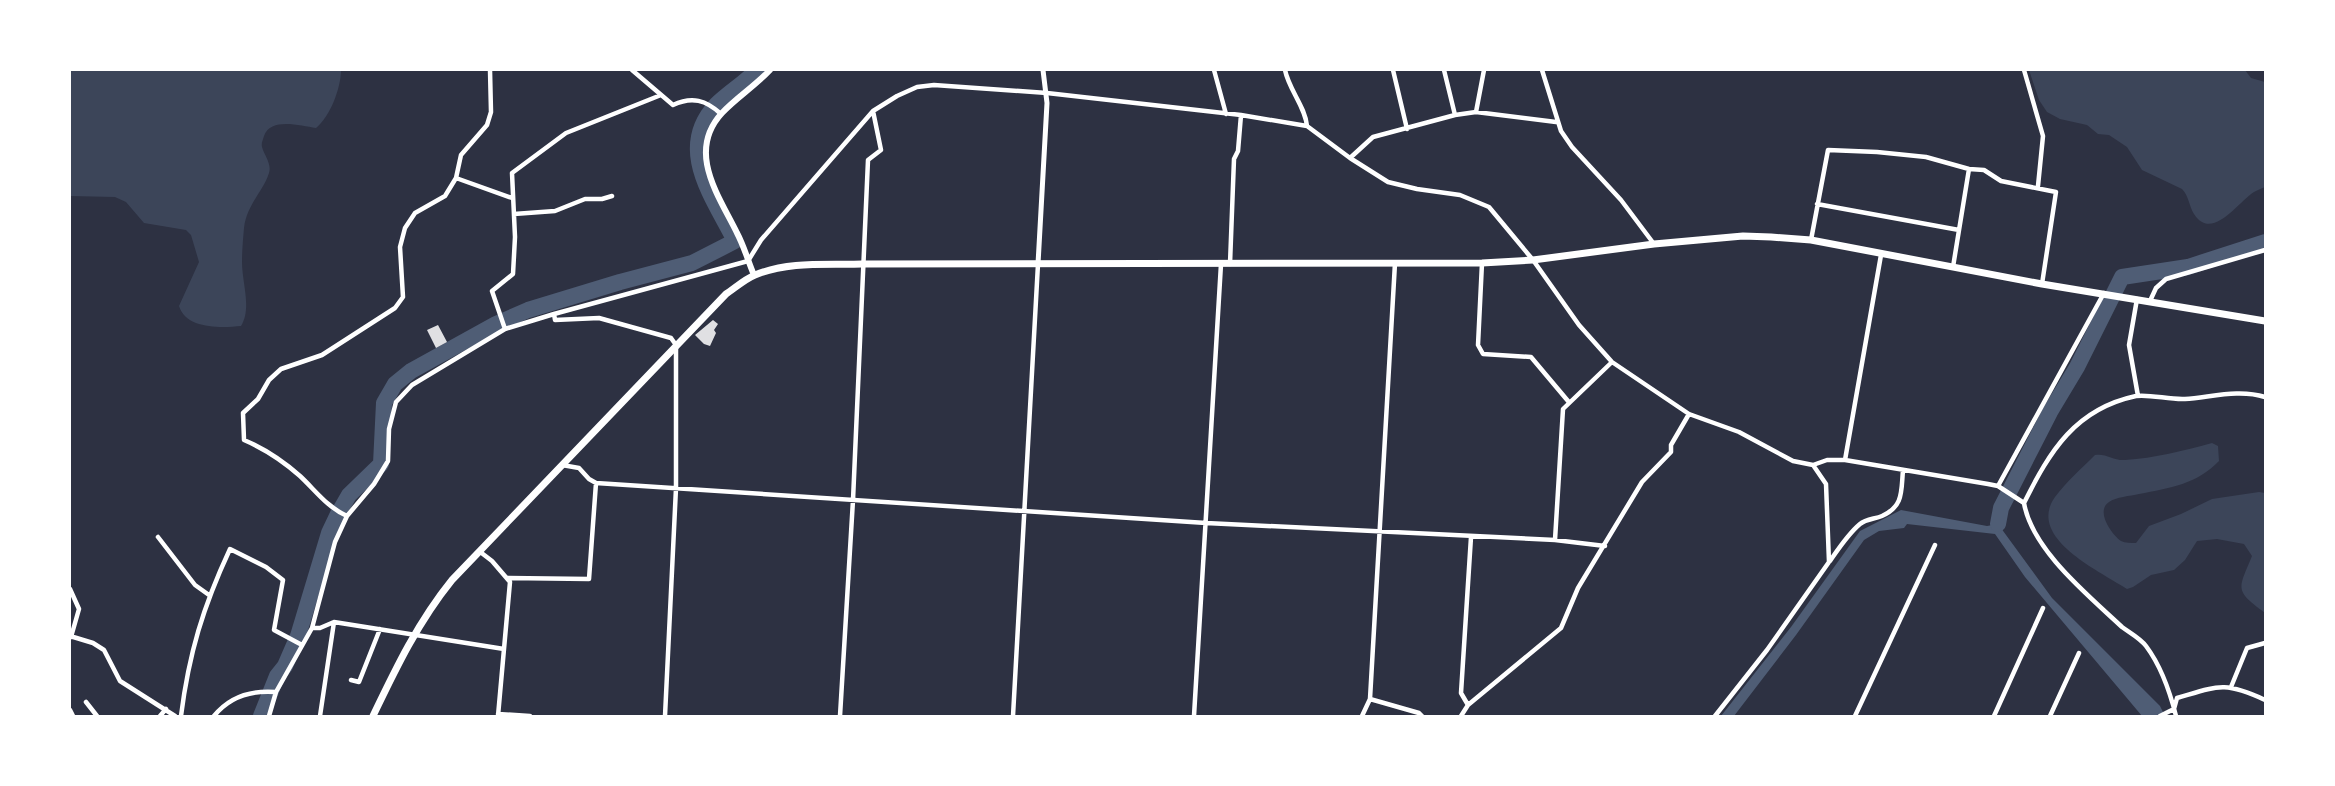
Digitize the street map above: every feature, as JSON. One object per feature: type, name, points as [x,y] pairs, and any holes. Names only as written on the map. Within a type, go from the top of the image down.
[{"type":"main road","points":[[754,275],[738,235],[711,183],[706,164],[706,145],[712,127],[721,114],[770,70]]},
{"type":"main road","points":[[372,716],[429,609],[479,551],[726,294],[754,275],[779,268],[803,265],[862,264],[1482,263],[1533,260],[1654,244],[1744,236],[1812,240],[1881,255],[2042,284],[2265,321]]},
{"type":"street","points":[[347,516],[333,510],[299,476],[265,449],[244,440],[243,413],[258,399],[269,380],[281,369],[322,355],[395,308],[403,296],[400,247],[405,228],[415,213],[445,196],[456,178],[461,155],[487,126],[491,112],[490,70]]},
{"type":"street","points":[[632,70],[673,105],[685,99],[710,104],[721,114]]},
{"type":"street","points":[[1013,716],[1047,93],[1043,70]]},
{"type":"street","points":[[1214,70],[1226,114]]},
{"type":"street","points":[[1285,70],[1287,80],[1306,116],[1307,126]]},
{"type":"street","points":[[1393,70],[1407,129]]},
{"type":"street","points":[[1444,70],[1456,115]]},
{"type":"street","points":[[1476,112],[1484,70]]},
{"type":"street","points":[[1542,70],[1556,122],[1572,147],[1621,200],[1654,244]]},
{"type":"street","points":[[2024,70],[2043,136],[2038,186]]},
{"type":"street","points":[[269,716],[276,692],[312,628],[335,542],[347,516],[374,484],[388,461],[389,429],[396,402],[412,386],[505,329],[748,261],[761,240],[874,111],[917,87],[934,85],[1047,93],[1241,115],[1307,126],[1350,158],[1388,182],[1417,189],[1460,194],[1489,207],[1533,260],[1578,326],[1612,362],[1689,414],[1739,432],[1793,461],[1813,465],[1827,460],[1844,460],[1966,479],[1998,486],[2024,503],[2032,527],[2045,548],[2086,594],[2146,645],[2168,687],[2176,716]]},
{"type":"street","points":[[505,329],[492,291],[513,274],[515,237],[512,172],[548,144],[566,133],[661,95]]},
{"type":"street","points":[[840,716],[853,500],[868,160],[881,150],[874,111]]},
{"type":"street","points":[[1350,158],[1373,137],[1456,115],[1476,112],[1556,122]]},
{"type":"street","points":[[1230,264],[1234,159],[1238,151],[1241,115]]},
{"type":"street","points":[[1812,240],[1828,150],[1926,157],[1969,169],[1984,170],[2001,181],[2038,186],[2056,192],[2042,284]]},
{"type":"street","points":[[1953,268],[1969,169]]},
{"type":"street","points":[[456,178],[512,198]]},
{"type":"street","points":[[514,214],[555,211],[585,199],[602,199],[612,196]]},
{"type":"street","points":[[1817,204],[1959,230]]},
{"type":"street","points":[[2150,301],[2156,288],[2166,279],[2265,250]]},
{"type":"street","points":[[1844,460],[1881,255]]},
{"type":"street","points":[[1482,263],[1478,345],[1483,354],[1531,357],[1568,402]]},
{"type":"street","points":[[1194,716],[1221,264]]},
{"type":"street","points":[[1362,716],[1370,699],[1395,264]]},
{"type":"street","points":[[1998,486],[2105,294]]},
{"type":"street","points":[[2137,299],[2129,345],[2138,396]]},
{"type":"street","points":[[554,314],[555,320],[599,318],[671,338],[676,345],[676,488],[665,716]]},
{"type":"street","points":[[1555,540],[1563,408],[1612,362]]},
{"type":"street","points":[[2024,503],[2051,452],[2069,431],[2086,417],[2104,406],[2138,396],[2179,400],[2233,393],[2265,398]]},
{"type":"street","points":[[1461,716],[1468,705],[1561,628],[1578,588],[1642,482],[1671,452],[1671,445],[1689,414]]},
{"type":"street","points":[[562,465],[579,468],[589,479],[596,483],[1380,533],[1555,540],[1605,546]]},
{"type":"street","points":[[1813,465],[1826,484],[1829,562]]},
{"type":"street","points":[[1715,716],[1767,650],[1844,541],[1862,523],[1883,516],[1896,507],[1900,500],[1903,470]]},
{"type":"street","points":[[508,578],[589,580],[596,483]]},
{"type":"street","points":[[158,537],[195,584],[209,595]]},
{"type":"street","points":[[1468,705],[1461,693],[1471,537]]},
{"type":"street","points":[[1855,716],[1935,545]]},
{"type":"street","points":[[181,716],[185,680],[209,595],[230,549],[266,566],[283,580],[274,630],[302,645]]},
{"type":"street","points":[[479,551],[492,561],[510,582],[498,715],[530,716]]},
{"type":"street","points":[[70,589],[79,609],[70,637],[93,643],[104,650],[120,681],[175,716]]},
{"type":"street","points":[[1994,716],[2043,608]]},
{"type":"street","points":[[312,628],[320,628],[334,622],[504,649]]},
{"type":"street","points":[[320,716],[334,622]]},
{"type":"street","points":[[351,680],[359,682],[380,629]]},
{"type":"street","points":[[2232,687],[2247,648],[2265,643]]},
{"type":"street","points":[[2050,716],[2079,652]]},
{"type":"street","points":[[2160,716],[2174,709],[2177,698],[2219,686],[2232,687],[2265,700]]},
{"type":"street","points":[[214,716],[232,699],[260,690],[276,692]]},
{"type":"street","points":[[1370,699],[1419,713],[1422,716]]},
{"type":"street","points":[[86,702],[97,716]]},
{"type":"street","points":[[160,716],[166,709]]},
{"type":"street","points":[[70,710],[73,716]]},
{"type":"shaded area","points":[[70,70],[341,70],[334,102],[326,117],[316,128],[287,124],[279,125],[273,126],[264,136],[262,147],[270,170],[248,212],[244,228],[242,270],[246,295],[246,311],[241,326],[214,327],[196,323],[183,314],[179,306],[199,262],[191,235],[186,230],[144,223],[126,202],[115,197],[70,196]]},
{"type":"shaded area","points":[[2029,70],[2245,70],[2251,78],[2265,82],[2265,187],[2254,192],[2233,211],[2217,222],[2209,224],[2201,222],[2194,214],[2182,189],[2142,170],[2127,147],[2109,135],[2098,134],[2087,125],[2060,119],[2047,112],[2039,100]]},
{"type":"shaded area","points":[[2212,443],[2218,446],[2219,461],[2211,469],[2182,484],[2112,500],[2105,506],[2104,517],[2117,538],[2124,542],[2136,543],[2149,526],[2181,514],[2212,499],[2259,492],[2265,493],[2265,613],[2248,599],[2242,589],[2244,576],[2252,556],[2244,544],[2217,539],[2197,541],[2185,560],[2174,570],[2151,575],[2127,589],[2070,552],[2058,539],[2050,526],[2049,512],[2055,497],[2095,455],[2103,455],[2121,460],[2136,459],[2169,454]]},
{"type":"shaded area","points":[[1901,510],[1987,526],[1998,524],[2052,598],[2160,706],[2165,716],[2142,716],[2025,577],[1995,534],[1907,524],[1904,528],[1879,531],[1864,540],[1796,635],[1734,716],[1721,716],[1791,627],[1860,531]]},
{"type":"building","points":[[713,320],[718,324],[714,330],[716,333],[710,346],[704,344],[695,335]]},
{"type":"building","points":[[438,325],[447,342],[436,348],[427,330]]},
{"type":"waterway","points":[[261,716],[277,676],[285,666],[298,636],[329,533],[338,514],[349,495],[381,464],[384,403],[395,384],[411,371],[496,324],[528,310],[620,282],[692,263],[735,241],[702,173],[698,156],[699,139],[704,122],[716,105],[757,70]]},
{"type":"waterway","points":[[1998,524],[2001,508],[2050,412],[2077,367],[2122,277],[2188,267],[2265,242]]}]
